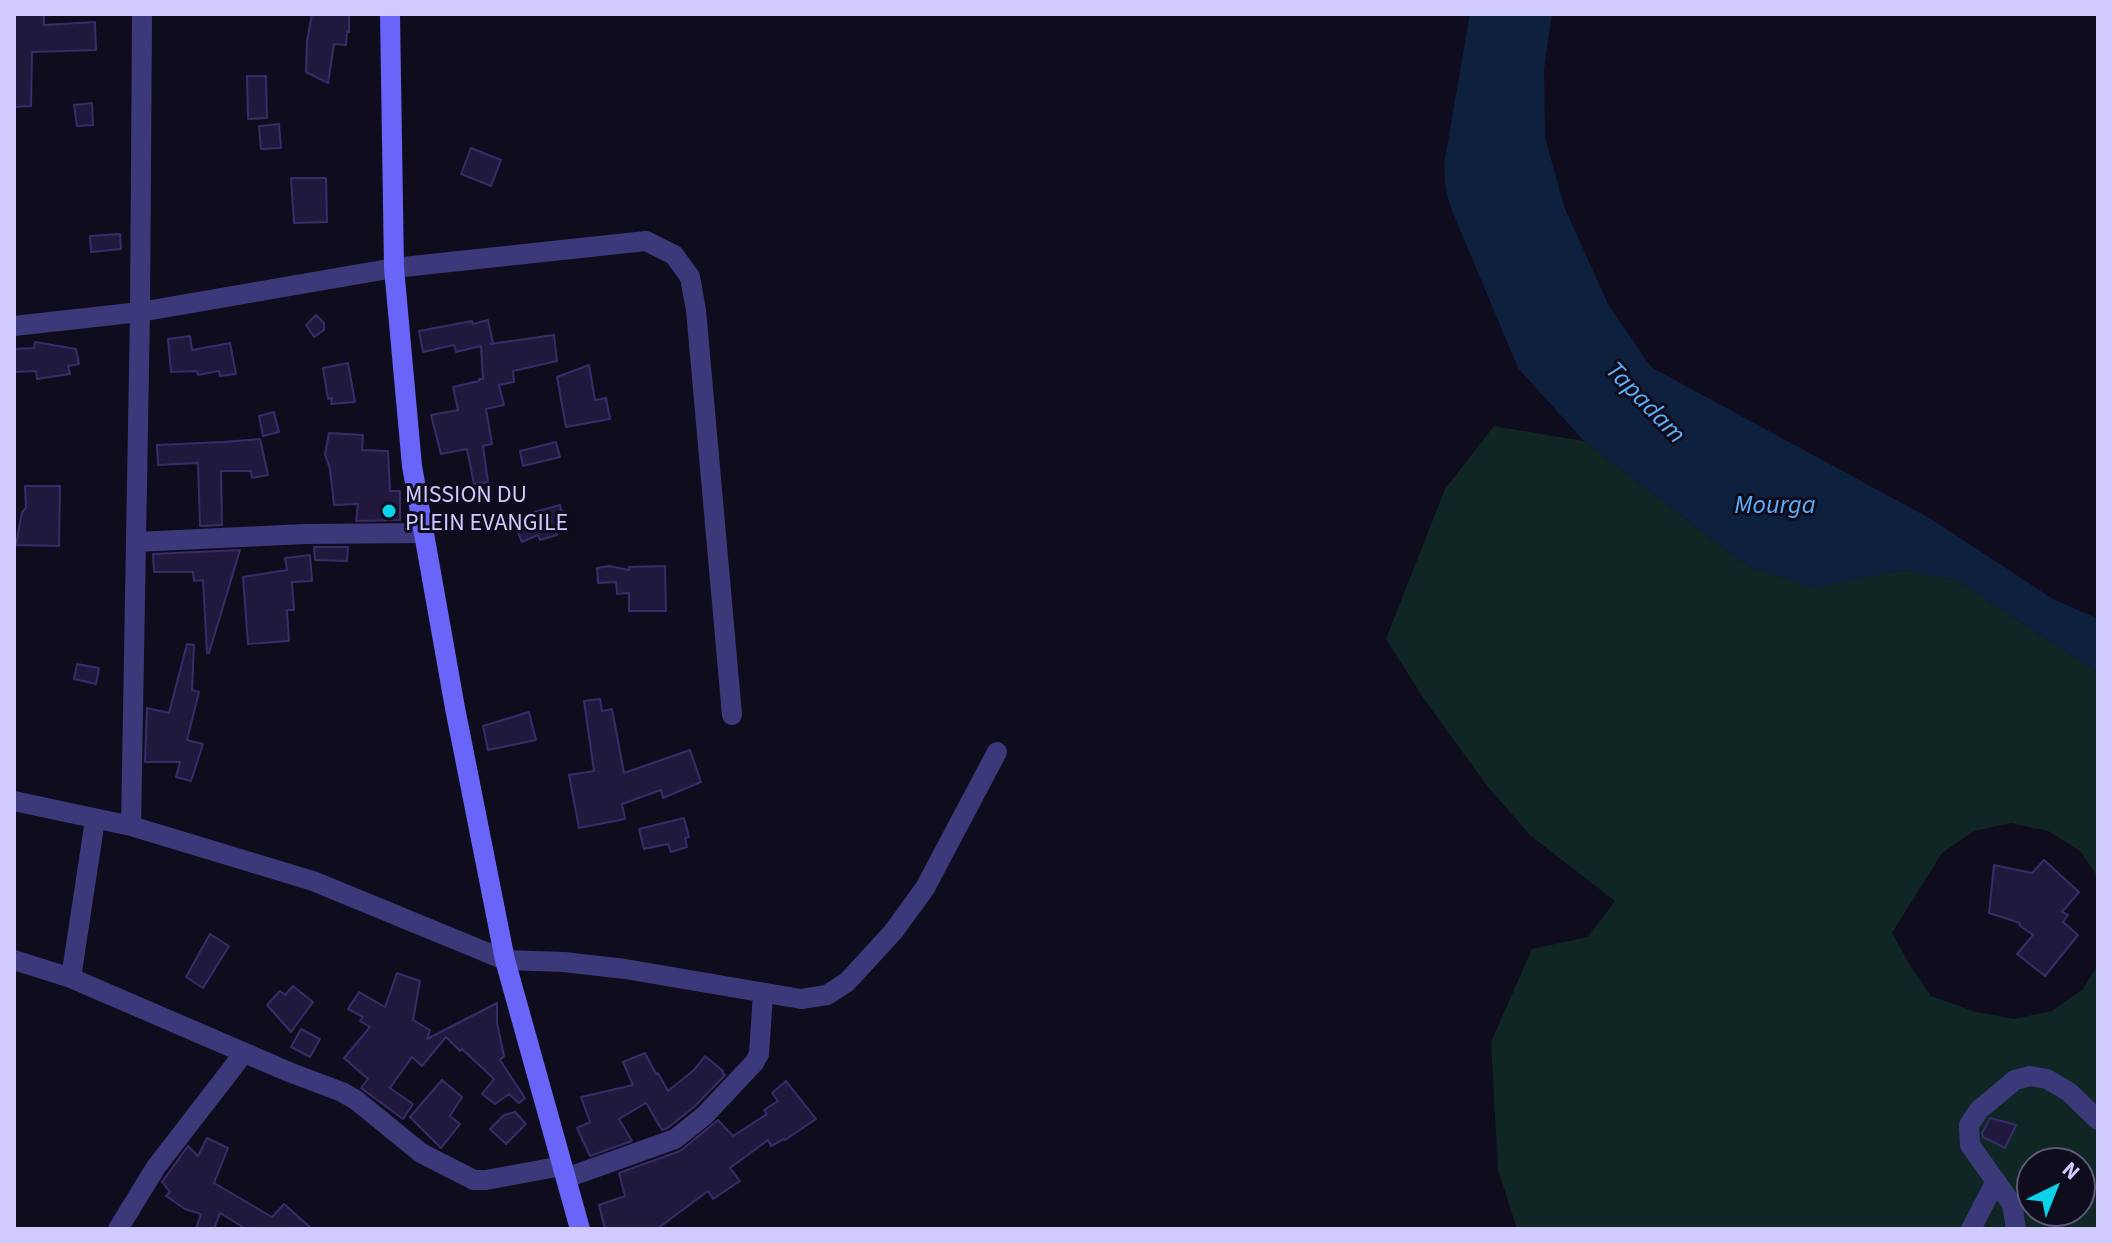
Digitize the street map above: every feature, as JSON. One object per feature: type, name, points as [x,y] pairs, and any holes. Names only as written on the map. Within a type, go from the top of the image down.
[{"type":"street","points":[[131,826],[142,14]]},
{"type":"street","points":[[390,14],[394,268],[412,466],[455,708],[505,960],[580,1229]]},
{"type":"street","points":[[14,326],[140,312],[394,268],[646,241],[674,255],[690,277],[697,325],[732,715]]},
{"type":"street","points":[[136,542],[305,534],[424,533]]},
{"type":"street","points":[[14,801],[131,826],[313,881],[505,960],[564,962],[625,969],[801,999],[827,995],[847,982],[893,932],[925,888],[997,752]]},
{"type":"street","points":[[71,978],[95,820]]},
{"type":"street","points":[[14,960],[71,978],[342,1092],[421,1153],[474,1180],[564,1172],[675,1139],[704,1116],[754,1063],[759,1054],[763,994]]},
{"type":"street","points":[[118,1229],[156,1167],[244,1053]]},
{"type":"street","points":[[2016,1229],[2012,1204],[1970,1145],[1969,1125],[1979,1110],[2015,1080],[2030,1076],[2047,1079],[2095,1112]]},
{"type":"street","points":[[1971,1229],[1996,1181]]},
{"type":"green space","points":[[1494,426],[1584,441],[1755,569],[1813,587],[1902,570],[1957,580],[2098,673],[2098,877],[2080,851],[2048,831],[2011,823],[1974,831],[1942,853],[1892,933],[1931,996],[1976,1012],[2014,1019],[2052,1011],[2083,989],[2098,965],[2098,1229],[1517,1229],[1498,1170],[1491,1042],[1532,949],[1588,937],[1615,901],[1531,836],[1488,787],[1424,699],[1386,639],[1445,489]]},
{"type":"water","name":"Mourga","points":[[1470,14],[1552,14],[1544,69],[1545,138],[1565,209],[1609,306],[1651,367],[1931,519],[2053,599],[2098,619],[2098,673],[1957,580],[1902,570],[1813,588],[1755,569],[1584,441],[1518,368],[1449,203],[1444,164]]},
{"type":"building","points":[[14,14],[44,14],[44,25],[95,22],[96,50],[32,52],[31,106],[14,107]]},
{"type":"building","points":[[312,14],[349,14],[346,45],[334,44],[328,83],[306,72]]},
{"type":"building","points":[[247,76],[266,76],[267,118],[248,119]]},
{"type":"building","points":[[92,103],[93,125],[77,126],[74,105]]},
{"type":"building","points":[[279,124],[281,148],[261,149],[259,126]]},
{"type":"building","points":[[471,148],[501,160],[491,186],[461,174]]},
{"type":"building","points":[[291,178],[326,178],[327,222],[294,223]]},
{"type":"building","points":[[120,234],[121,249],[91,252],[90,236]]},
{"type":"building","points":[[316,315],[324,323],[324,330],[314,337],[306,325]]},
{"type":"building","points":[[488,320],[493,343],[490,344],[554,335],[557,361],[513,371],[514,382],[499,385],[504,405],[486,409],[492,444],[483,446],[488,482],[474,484],[467,449],[441,454],[431,415],[458,410],[453,387],[483,379],[481,346],[456,352],[454,345],[423,352],[419,331]]},
{"type":"building","points":[[190,336],[192,350],[230,343],[236,374],[220,376],[219,371],[198,375],[197,371],[171,372],[168,339]]},
{"type":"building","points":[[35,342],[76,349],[79,364],[68,366],[70,374],[37,379],[36,371],[14,372],[14,349],[34,348]]},
{"type":"building","points":[[348,363],[355,402],[331,404],[323,368]]},
{"type":"building","points":[[589,365],[595,400],[606,398],[610,419],[566,427],[557,377]]},
{"type":"building","points":[[274,412],[279,432],[263,436],[259,416]]},
{"type":"building","points":[[329,433],[363,435],[362,450],[388,451],[390,491],[400,491],[400,520],[356,521],[358,504],[334,505],[325,454]]},
{"type":"building","points":[[260,439],[268,475],[252,478],[251,471],[221,471],[222,525],[200,526],[198,463],[158,465],[157,445]]},
{"type":"building","points":[[556,442],[560,457],[523,466],[520,451]]},
{"type":"building","points":[[25,486],[60,486],[59,546],[16,545],[22,512],[26,508]]},
{"type":"building","points":[[560,505],[566,527],[556,530],[557,535],[540,540],[538,535],[522,542],[512,518]]},
{"type":"building","points":[[314,547],[348,547],[347,561],[315,560]]},
{"type":"building","points":[[240,550],[207,653],[203,580],[194,581],[193,572],[154,572],[153,554]]},
{"type":"building","points":[[310,555],[312,581],[292,582],[294,610],[287,610],[289,641],[248,644],[243,577],[287,570],[285,558]]},
{"type":"building","points":[[609,566],[629,570],[629,567],[665,566],[666,611],[629,611],[629,593],[617,594],[616,582],[598,583],[597,568]]},
{"type":"building","points":[[187,644],[194,645],[192,690],[199,692],[187,740],[203,744],[191,781],[176,777],[180,762],[145,762],[147,708],[169,713]]},
{"type":"building","points":[[77,664],[99,668],[96,684],[74,679]]},
{"type":"building","points":[[600,699],[602,711],[612,709],[624,773],[690,750],[701,782],[663,798],[661,790],[622,804],[625,819],[579,828],[569,775],[594,771],[584,701]]},
{"type":"building","points":[[529,712],[536,740],[488,750],[483,726]]},
{"type":"building","points":[[684,818],[689,837],[685,838],[687,847],[671,852],[668,844],[644,849],[639,829]]},
{"type":"building","points":[[2044,860],[2079,892],[2062,912],[2068,915],[2063,922],[2078,935],[2045,976],[2017,954],[2033,935],[2020,923],[1989,913],[1994,865],[2032,873]]},
{"type":"building","points":[[210,934],[229,946],[203,988],[186,977]]},
{"type":"building","points":[[397,973],[420,981],[413,1020],[430,1030],[427,1039],[497,1003],[497,1023],[504,1056],[500,1060],[525,1098],[519,1103],[509,1094],[495,1104],[482,1094],[494,1079],[446,1037],[422,1066],[412,1057],[390,1088],[413,1104],[403,1119],[361,1088],[368,1079],[344,1058],[370,1027],[360,1021],[363,1017],[348,1009],[359,992],[385,1007]]},
{"type":"building","points":[[293,986],[313,1002],[291,1032],[267,1005],[280,991],[285,995]]},
{"type":"building","points":[[301,1029],[320,1039],[310,1057],[291,1047]]},
{"type":"building","points":[[645,1053],[668,1091],[694,1070],[705,1056],[725,1075],[695,1106],[662,1130],[646,1103],[619,1119],[632,1141],[590,1156],[577,1128],[590,1122],[581,1097],[633,1085],[623,1062]]},
{"type":"building","points":[[442,1080],[462,1097],[450,1116],[460,1124],[441,1148],[410,1117]]},
{"type":"building","points":[[786,1081],[816,1119],[785,1140],[771,1146],[768,1140],[730,1168],[740,1181],[713,1199],[708,1191],[657,1229],[605,1229],[599,1205],[625,1196],[619,1173],[680,1151],[718,1120],[733,1136],[767,1114],[764,1110],[778,1101],[772,1093]]},
{"type":"building","points":[[515,1112],[526,1124],[506,1144],[490,1129],[504,1115]]},
{"type":"building","points":[[1990,1118],[2016,1125],[2005,1148],[1983,1137]]},
{"type":"building","points":[[207,1138],[228,1148],[214,1183],[272,1217],[284,1204],[312,1229],[246,1229],[220,1213],[214,1229],[196,1229],[201,1214],[185,1209],[166,1196],[170,1192],[162,1182],[188,1146],[198,1156]]},
{"type":"place","name":"MISSION DU PLEIN EVANGILE","points":[[389,511]]},
{"type":"water label","name":"Tapadam","points":[[1644,404]]}]
